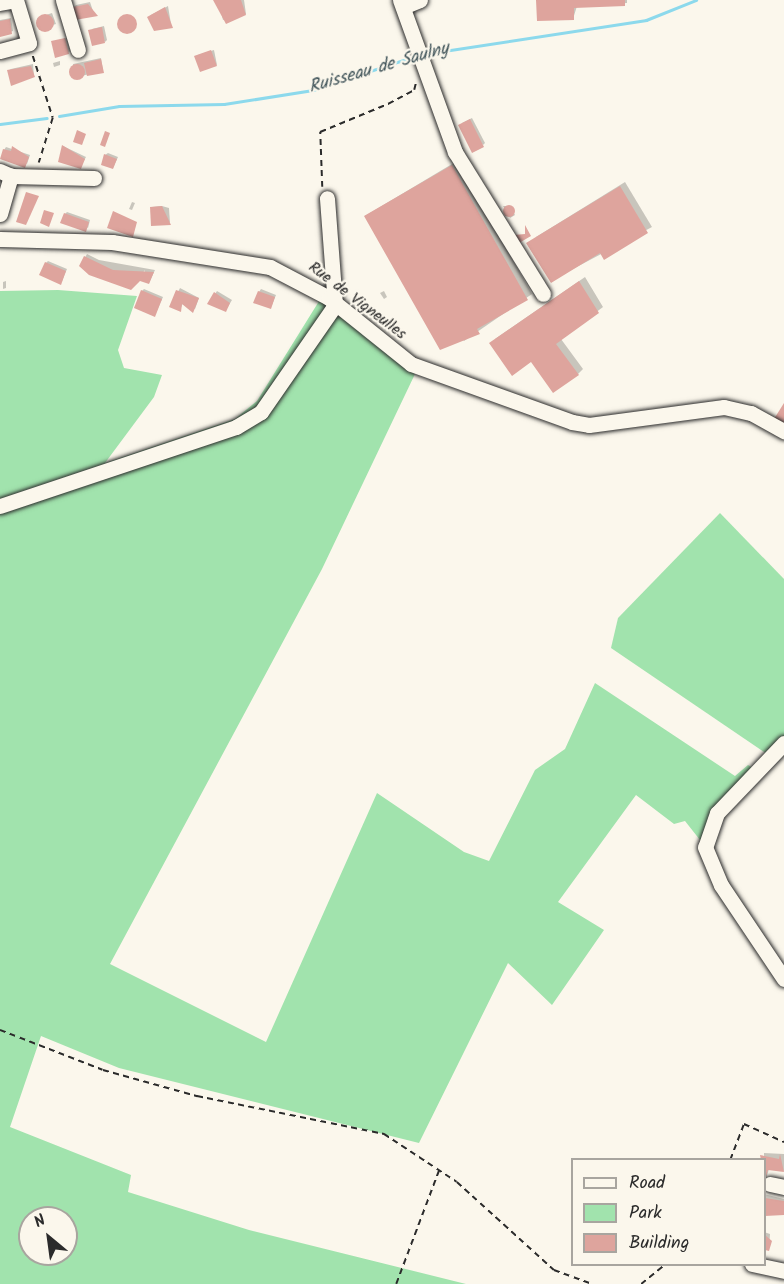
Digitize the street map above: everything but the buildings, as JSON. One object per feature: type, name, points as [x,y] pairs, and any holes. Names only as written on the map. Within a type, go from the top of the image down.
[{"type":"main road","points":[[0,2],[10,0]]},
{"type":"street","points":[[0,51],[29,43],[16,0]]},
{"type":"street","points":[[63,0],[78,50]]},
{"type":"street","points":[[420,0],[402,3],[424,59],[455,152],[543,294]]},
{"type":"street","points":[[0,214],[5,174],[94,178]]},
{"type":"street","points":[[0,506],[236,427],[261,412],[335,305],[327,198]]},
{"type":"street","name":"Rue de Vigneulles","points":[[0,239],[73,238],[257,264],[301,279],[411,364],[572,423],[724,407],[751,412],[784,431]]},
{"type":"street","points":[[784,743],[717,813],[705,847],[721,885],[784,979]]},
{"type":"street","points":[[761,1266],[784,1271]]},
{"type":"path","points":[[29,43],[54,118],[35,175]]},
{"type":"path","points":[[327,198],[320,132],[414,90],[424,59]]},
{"type":"path","points":[[0,1030],[103,1070],[197,1096],[384,1134],[440,1169],[554,1270],[592,1284]]},
{"type":"path","points":[[731,1158],[744,1125],[784,1142]]},
{"type":"path","points":[[396,1284],[440,1169]]},
{"type":"path","points":[[641,1284],[664,1266]]},
{"type":"green space","points":[[58,290],[137,296],[118,350],[124,368],[162,375],[154,397],[105,463],[235,419],[257,401],[321,298],[415,374],[322,569],[110,964],[266,1042],[377,793],[464,852],[489,861],[535,770],[565,749],[595,683],[735,776],[748,765],[753,768],[700,840],[685,821],[674,824],[636,795],[558,902],[604,930],[552,1005],[508,963],[419,1143],[119,1068],[41,1036],[10,1127],[131,1175],[128,1192],[249,1230],[466,1284],[0,1284],[0,291]]},
{"type":"green space","points":[[720,513],[784,579],[784,737],[767,754],[611,648],[618,618]]},
{"type":"waterway","name":"Ruisseau de Saulny","points":[[424,54],[646,20],[696,0]]},
{"type":"waterway","name":"Ruisseau de Saulny","points":[[59,116],[119,106],[224,104],[313,90],[415,56]]},
{"type":"waterway","name":"Ruisseau de Saulny","points":[[0,124],[47,118]]}]
